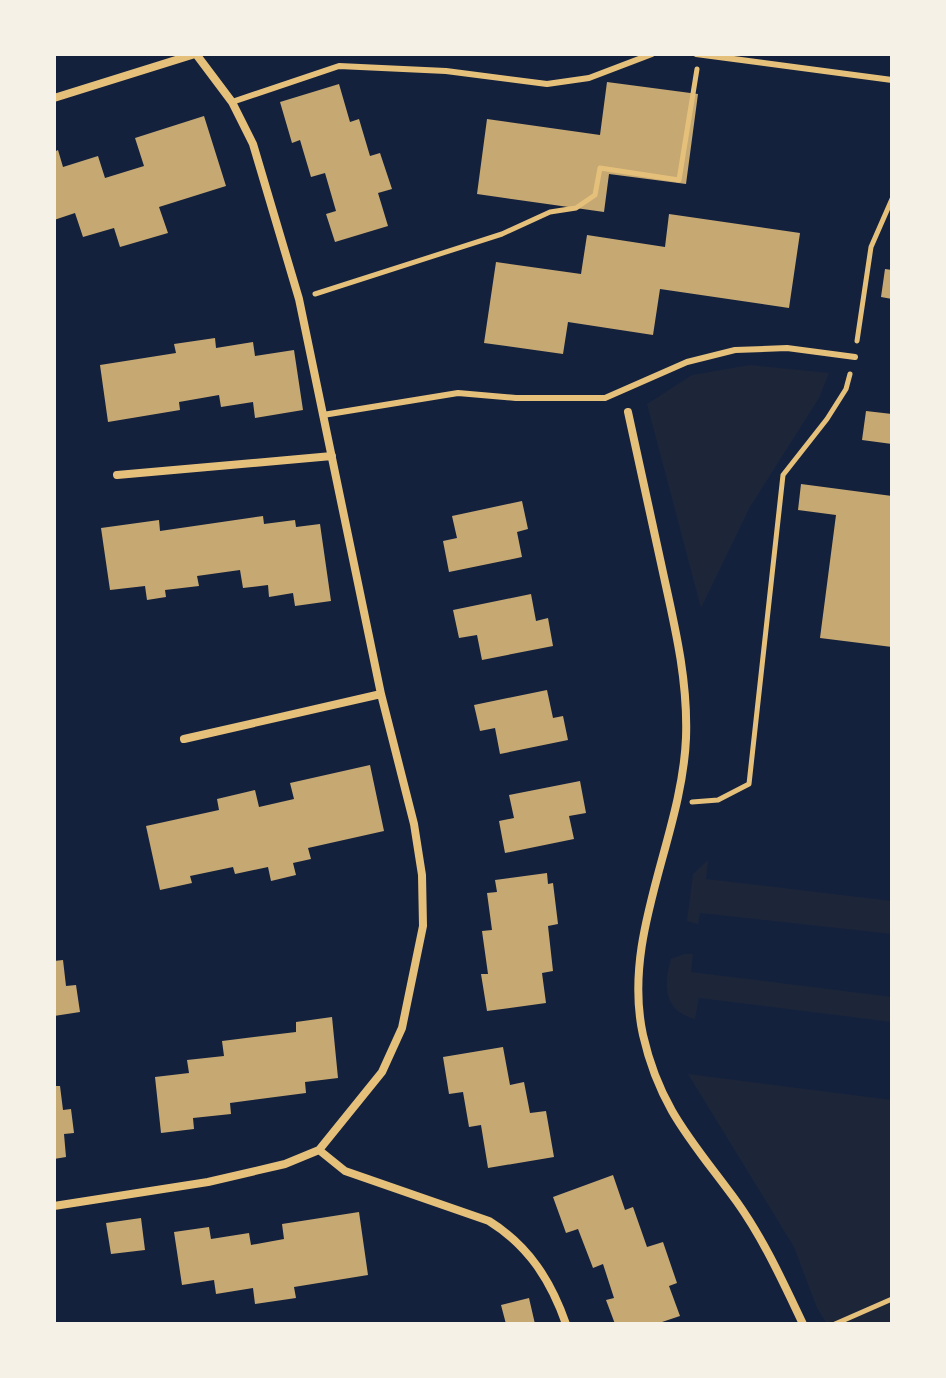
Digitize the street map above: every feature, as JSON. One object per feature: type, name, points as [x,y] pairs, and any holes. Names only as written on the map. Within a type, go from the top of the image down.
[{"type":"street","points":[[54,98],[196,54],[232,102],[268,188],[299,299],[381,694],[414,824],[422,875],[423,926],[405,1016],[387,1061],[356,1109],[319,1150],[285,1164],[208,1182],[54,1206]]},
{"type":"street","points":[[628,412],[684,671],[686,739],[644,946],[639,1007],[643,1033],[655,1079],[670,1111],[697,1154],[737,1202],[771,1257],[803,1324]]},
{"type":"street","points":[[117,475],[332,456]]},
{"type":"street","points":[[184,739],[381,694]]},
{"type":"street","points":[[319,1150],[345,1171],[489,1221],[507,1232],[542,1271],[566,1324]]},
{"type":"lane","points":[[232,102],[339,66],[446,71],[547,84],[589,78],[652,54]]},
{"type":"lane","points":[[697,54],[892,80]]},
{"type":"lane","points":[[323,415],[458,393],[516,398],[605,398],[687,362],[735,350],[787,348],[855,357]]},
{"type":"path","points":[[299,299],[502,234],[550,212],[576,208],[595,195],[600,168],[679,180],[697,54]]},
{"type":"path","points":[[675,802],[718,800],[749,784],[783,475],[839,399],[855,357],[871,247],[892,199]]},
{"type":"path","points":[[835,1324],[892,1299]]},
{"type":"shaded area","points":[[750,365],[829,373],[819,398],[750,507],[701,608],[647,404],[692,375]]},
{"type":"shaded area","points":[[708,860],[706,879],[892,901],[892,934],[700,913],[698,924],[687,921],[693,874]]},
{"type":"shaded area","points":[[693,954],[691,972],[892,997],[892,1022],[699,998],[695,1019],[677,1010],[668,996],[671,959]]},
{"type":"shaded area","points":[[688,1074],[892,1100],[892,1324],[827,1324],[817,1308],[794,1247]]},
{"type":"building","points":[[607,82],[698,94],[686,184],[609,174],[604,212],[477,194],[487,119],[600,135]]},
{"type":"building","points":[[339,84],[350,122],[359,119],[370,156],[380,153],[392,189],[378,193],[388,226],[335,242],[326,214],[336,211],[325,173],[311,177],[300,140],[292,143],[280,102]]},
{"type":"building","points":[[204,116],[226,186],[159,207],[168,233],[120,247],[114,228],[83,237],[75,213],[54,220],[54,152],[58,150],[63,167],[98,156],[105,178],[144,166],[135,138]]},
{"type":"building","points":[[669,214],[800,233],[789,308],[660,289],[653,335],[568,322],[563,354],[484,343],[496,262],[581,274],[587,235],[665,247]]},
{"type":"building","points":[[885,269],[892,270],[892,299],[881,297]]},
{"type":"building","points":[[215,338],[216,348],[253,342],[255,356],[294,350],[303,410],[255,418],[253,402],[221,407],[219,395],[179,402],[180,410],[108,422],[100,365],[176,353],[174,344]]},
{"type":"building","points":[[866,411],[892,414],[892,444],[862,440]]},
{"type":"building","points":[[801,484],[892,496],[892,647],[820,638],[836,515],[798,510]]},
{"type":"building","points":[[522,501],[528,529],[517,532],[522,557],[449,572],[443,541],[457,538],[452,516]]},
{"type":"building","points":[[263,516],[264,524],[295,520],[296,527],[320,524],[331,601],[295,606],[293,593],[269,597],[268,585],[243,588],[240,570],[197,576],[199,586],[165,590],[166,597],[147,600],[145,586],[110,590],[101,528],[159,520],[160,531]]},
{"type":"building","points":[[531,594],[536,621],[548,618],[553,646],[482,660],[477,635],[459,638],[453,610]]},
{"type":"building","points":[[547,690],[553,718],[563,716],[568,740],[500,754],[495,728],[480,731],[474,705]]},
{"type":"building","points":[[370,765],[384,831],[308,848],[311,859],[293,863],[296,875],[271,881],[268,867],[235,874],[233,867],[190,876],[192,883],[160,890],[146,826],[219,810],[217,799],[255,790],[259,807],[294,799],[290,783]]},
{"type":"building","points":[[580,781],[586,813],[569,816],[574,839],[505,853],[499,821],[514,818],[509,795]]},
{"type":"building","points":[[547,873],[548,884],[553,883],[558,924],[548,926],[553,971],[542,973],[546,1003],[487,1011],[481,974],[488,974],[482,931],[492,930],[487,893],[497,892],[495,880]]},
{"type":"building","points":[[63,960],[66,986],[76,985],[80,1012],[54,1016],[54,961]]},
{"type":"building","points":[[332,1017],[338,1078],[305,1082],[306,1093],[230,1103],[231,1114],[193,1118],[194,1129],[161,1133],[155,1077],[189,1073],[187,1060],[224,1056],[222,1041],[296,1032],[296,1022]]},
{"type":"building","points":[[503,1047],[510,1085],[524,1082],[530,1113],[546,1111],[554,1157],[488,1168],[481,1125],[469,1127],[463,1092],[449,1094],[443,1057]]},
{"type":"building","points":[[54,1086],[60,1086],[63,1110],[71,1109],[74,1133],[64,1134],[66,1157],[54,1159]]},
{"type":"building","points":[[613,1175],[625,1210],[633,1207],[647,1247],[663,1242],[677,1283],[669,1286],[680,1316],[656,1324],[615,1324],[606,1300],[614,1298],[603,1264],[593,1268],[578,1229],[566,1233],[553,1197]]},
{"type":"building","points":[[359,1212],[368,1275],[294,1287],[296,1298],[255,1304],[253,1288],[216,1294],[214,1280],[182,1285],[174,1232],[209,1227],[211,1239],[249,1233],[251,1245],[284,1239],[282,1224]]},
{"type":"building","points":[[141,1218],[145,1250],[111,1254],[106,1223]]},
{"type":"building","points":[[529,1298],[535,1324],[506,1324],[501,1305]]}]
